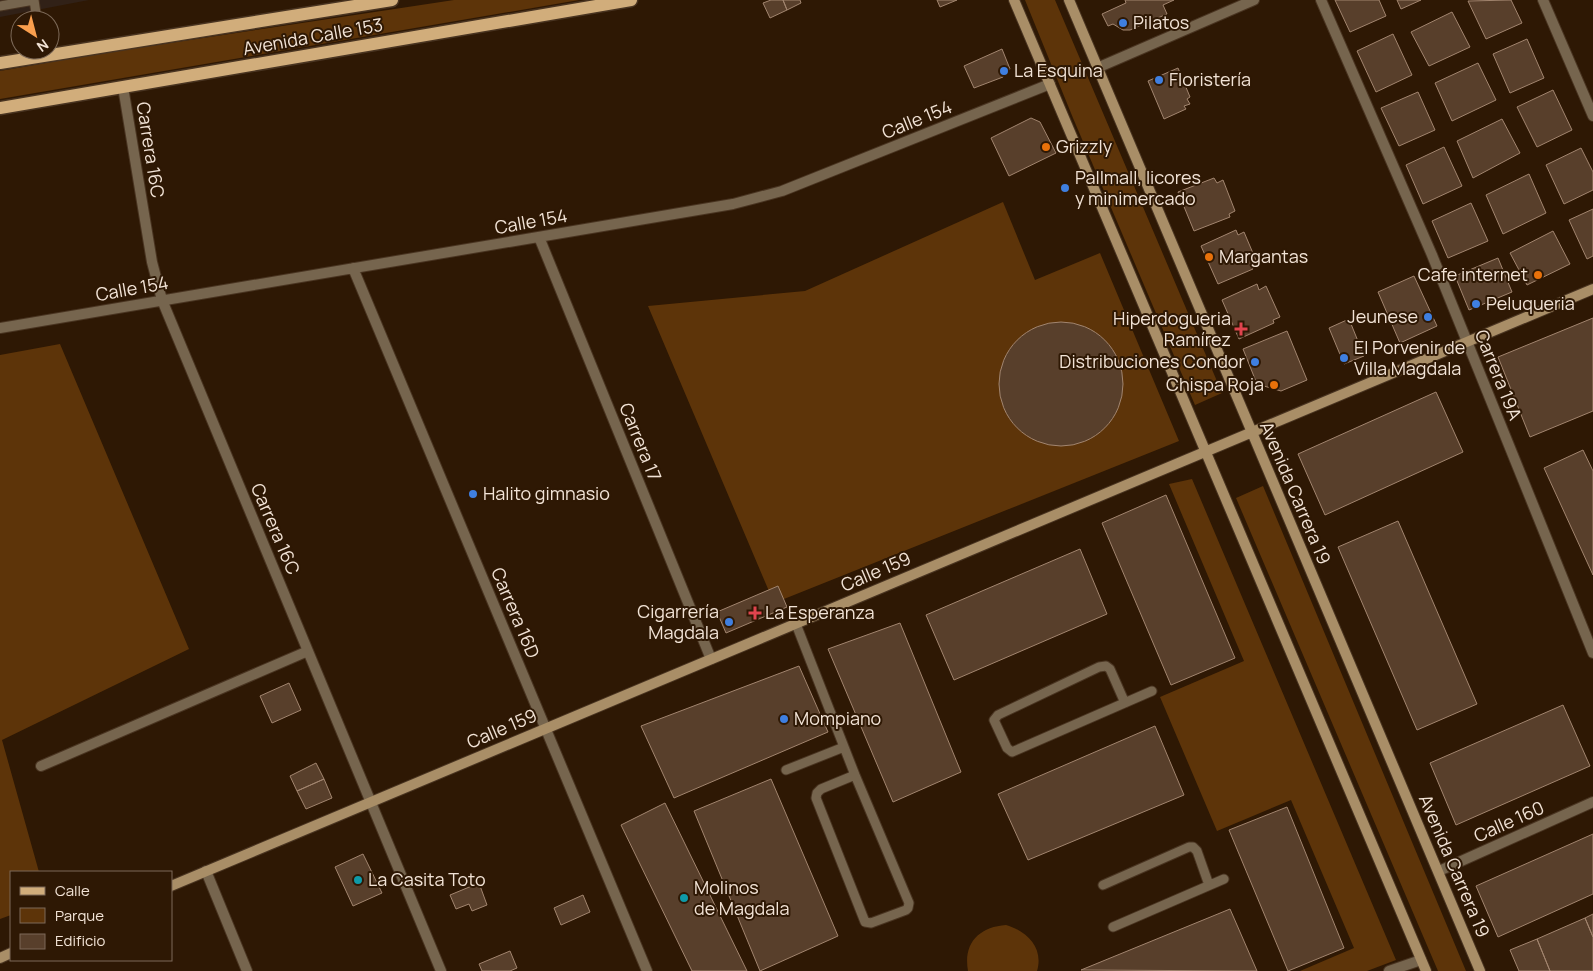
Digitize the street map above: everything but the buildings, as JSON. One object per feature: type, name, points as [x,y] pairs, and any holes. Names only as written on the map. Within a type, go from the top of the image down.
[{"type":"main road","name":"Avenida Calle 153","points":[[60,50],[392,0]]},
{"type":"main road","name":"Avenida Calle 153","points":[[0,108],[632,0]]},
{"type":"main road","points":[[1014,0],[1426,971]]},
{"type":"main road","name":"Avenida Carrera 19","points":[[1069,0],[1480,971]]},
{"type":"main road","name":"Avenida Calle 153","points":[[0,64],[16,60]]},
{"type":"main road","name":"Calle 159","points":[[172,886],[1593,289]]},
{"type":"street","points":[[1097,68],[1254,0]]},
{"type":"street","name":"Carrera 19A","points":[[1321,0],[1432,255],[1593,653]]},
{"type":"street","points":[[1543,0],[1593,116]]},
{"type":"street","name":"Calle 154","points":[[0,328],[733,204],[782,191],[1050,84]]},
{"type":"street","name":"Carrera 16C","points":[[123,87],[152,262],[162,300],[441,971]]},
{"type":"street","name":"Carrera 17","points":[[539,237],[711,659]]},
{"type":"street","name":"Carrera 16D","points":[[353,268],[647,971]]},
{"type":"street","points":[[41,766],[308,651]]},
{"type":"street","name":"Calle 160","points":[[1439,871],[1593,802]]},
{"type":"street","points":[[206,871],[247,971]]},
{"type":"street","points":[[1390,971],[1421,960]]},
{"type":"lane","points":[[0,6],[34,0],[36,10]]},
{"type":"lane","points":[[796,624],[855,775],[909,903],[906,910],[871,924],[865,922],[816,798],[817,793],[821,790],[855,775]]},
{"type":"lane","points":[[1124,703],[1110,669],[1106,666],[1099,666],[998,715],[994,720],[1007,748],[1012,752],[1152,691]]},
{"type":"lane","points":[[786,770],[844,746]]},
{"type":"lane","points":[[1103,885],[1189,847],[1193,847],[1197,851],[1209,885]]},
{"type":"lane","points":[[1113,926],[1224,879]]},
{"type":"shaded area","points":[[0,0],[89,0],[37,10],[10,10],[10,15],[0,17]]},
{"type":"green space","points":[[454,0],[579,0],[0,99],[0,71],[97,54]]},
{"type":"green space","points":[[1025,0],[1055,0],[1222,393],[1195,405]]},
{"type":"green space","points":[[1003,202],[1035,280],[1100,253],[1179,441],[774,603],[648,306],[805,291]]},
{"type":"green space","points":[[60,344],[189,649],[2,740],[39,871],[10,871],[10,915],[0,919],[0,355]]},
{"type":"green space","points":[[1192,479],[1396,960],[1367,971],[1300,971],[1354,948],[1291,800],[1217,831],[1160,697],[1244,661],[1169,484]]},
{"type":"green space","points":[[1263,486],[1466,971],[1438,971],[1236,498]]},
{"type":"green space","points":[[1006,925],[1021,931],[1032,942],[1038,955],[1037,971],[968,971],[968,952],[975,938],[988,929]]},
{"type":"place","name":"Pilatos","points":[[1123,23]]},
{"type":"place","name":"La Esquina","points":[[1004,71]]},
{"type":"place","name":"Floristería","points":[[1159,80]]},
{"type":"place","name":"Grizzly","points":[[1046,147]]},
{"type":"place","name":"Pallmall, licores y minimercado","points":[[1065,188]]},
{"type":"place","name":"Margantas","points":[[1209,257]]},
{"type":"place","name":"Cafe internet","points":[[1538,275]]},
{"type":"place","name":"Peluqueria","points":[[1476,304]]},
{"type":"place","name":"Jeunese","points":[[1428,317]]},
{"type":"place","name":"Hiperdogueria Ramírez","points":[[1241,329]]},
{"type":"place","name":"El Porvenir de Villa Magdala","points":[[1344,358]]},
{"type":"place","name":"Distribuciones Condor","points":[[1255,362]]},
{"type":"place","name":"Chispa Roja","points":[[1274,385]]},
{"type":"place","name":"Halito gimnasio","points":[[473,494]]},
{"type":"place","name":"La Esperanza","points":[[755,613]]},
{"type":"place","name":"Cigarrería Magdala","points":[[729,622]]},
{"type":"place","name":"Mompiano","points":[[784,719]]},
{"type":"place","name":"La Casita Toto","points":[[358,880]]},
{"type":"place","name":"Molinos de Magdala","points":[[684,898]]}]
